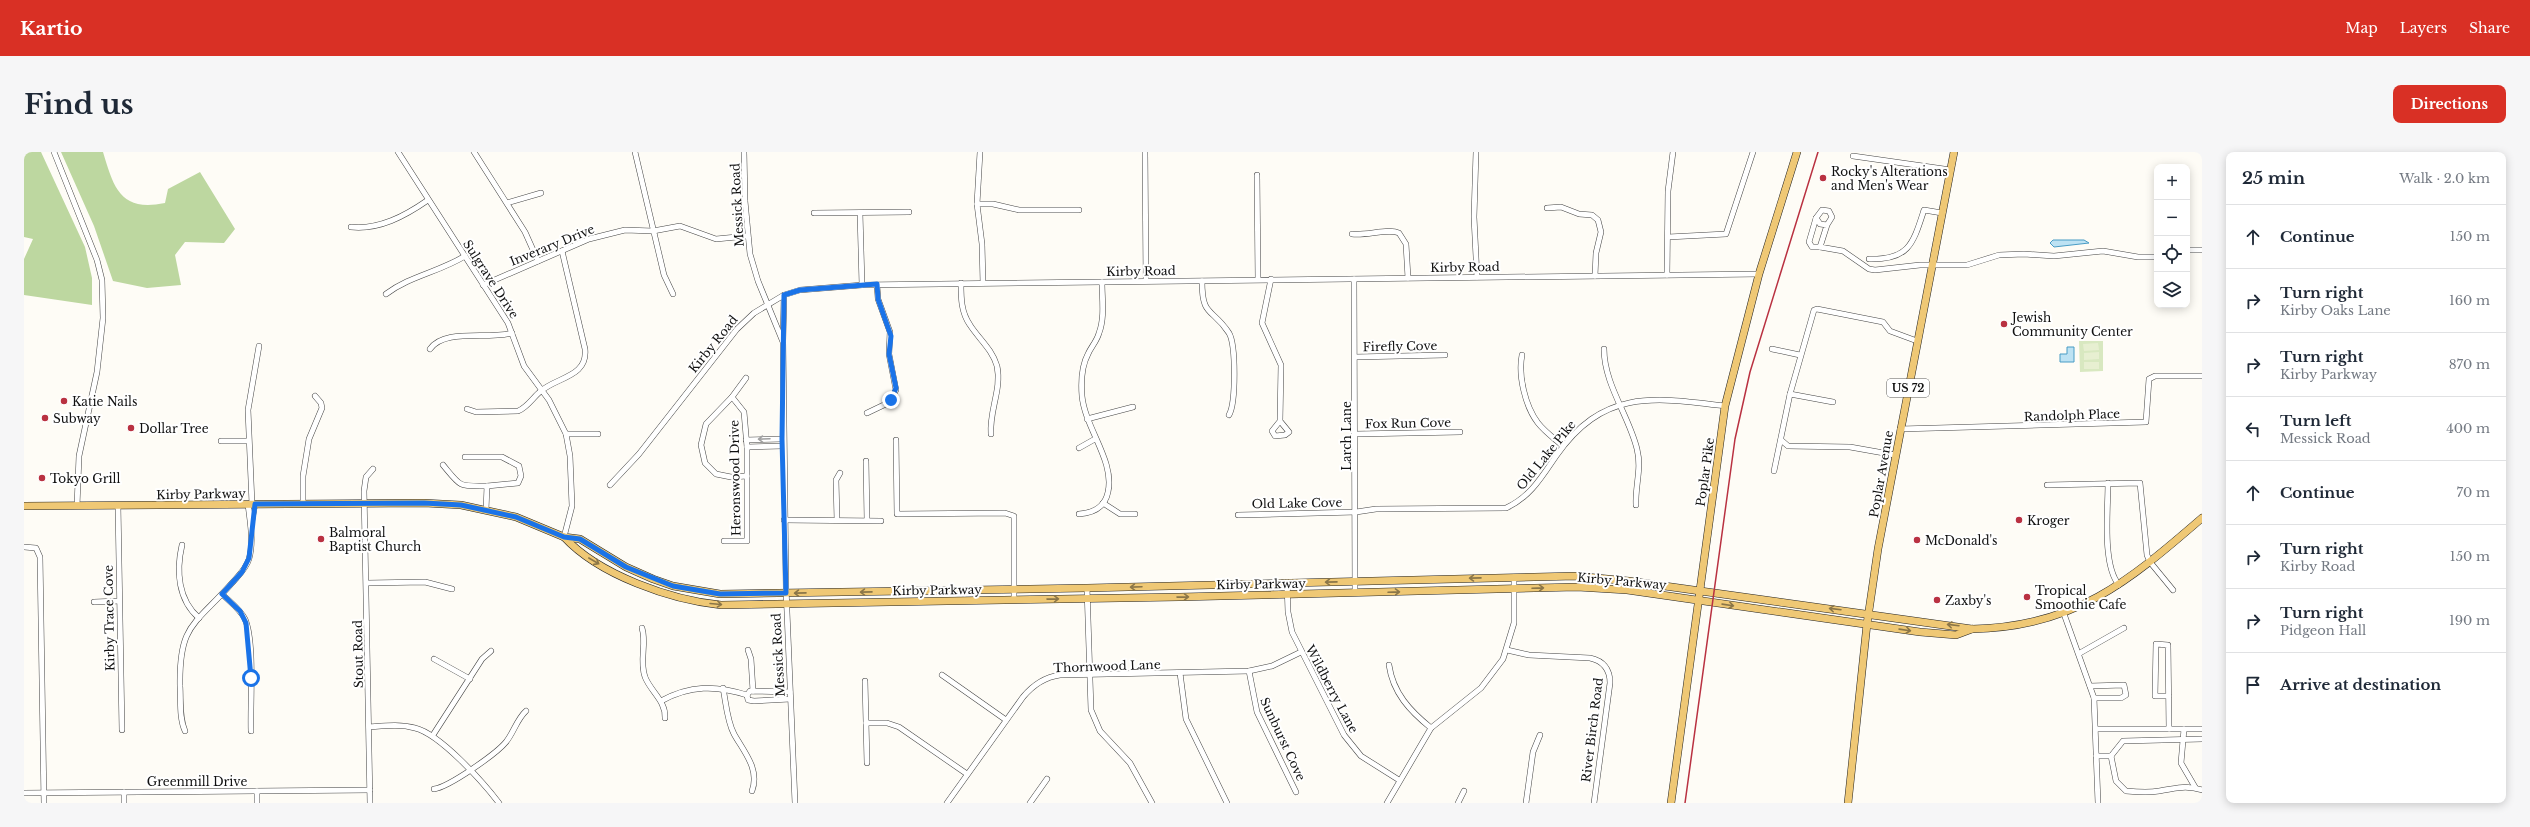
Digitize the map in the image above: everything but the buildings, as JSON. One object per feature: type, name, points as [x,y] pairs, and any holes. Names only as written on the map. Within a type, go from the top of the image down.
[{"type":"main road","name":"Poplar Pike","points":[[1670,803],[1725,406],[1759,274],[1797,152]]},
{"type":"main road","name":"Poplar Avenue","points":[[1848,803],[1868,614],[1895,454],[1954,152]]},
{"type":"main road","name":"Kirby Parkway","points":[[24,506],[424,503],[486,510],[516,517],[564,537],[580,539],[626,567],[673,586],[720,594],[1598,577],[1972,629],[2018,626],[2064,614],[2087,604],[2120,585],[2202,518]]},
{"type":"main road","name":"Kirby Parkway","points":[[564,537],[575,550],[652,590],[676,598],[721,605],[1598,587],[1948,634],[1956,634],[1972,629]]},
{"type":"street","points":[[54,152],[97,260],[102,280],[103,318],[97,372],[78,462],[77,506]]},
{"type":"street","name":"Sulgrave Drive","points":[[398,152],[483,285],[512,334],[524,366],[542,390],[566,434],[570,456],[572,506],[564,537]]},
{"type":"street","points":[[474,152],[528,237],[538,261]]},
{"type":"street","points":[[635,152],[665,280],[673,294]]},
{"type":"street","name":"Messick Road","points":[[744,152],[747,236],[755,272],[783,342],[782,446],[786,604],[795,803]]},
{"type":"street","points":[[980,152],[977,204],[982,244],[983,283]]},
{"type":"street","points":[[1145,152],[1146,281]]},
{"type":"street","points":[[1476,152],[1474,217],[1477,277]]},
{"type":"street","points":[[1667,275],[1669,184],[1674,152]]},
{"type":"street","points":[[1668,237],[1726,234],[1753,152]]},
{"type":"street","points":[[1853,156],[1950,170]]},
{"type":"street","points":[[1257,175],[1258,280]]},
{"type":"street","points":[[506,203],[541,193]]},
{"type":"street","points":[[351,227],[365,228],[379,225],[410,212],[428,200]]},
{"type":"street","points":[[977,204],[994,204],[1019,210],[1079,210]]},
{"type":"street","points":[[1547,208],[1561,207],[1579,214],[1592,215],[1598,220],[1601,232],[1596,253],[1595,276]]},
{"type":"street","points":[[1820,247],[1827,225],[1832,217],[1829,211],[1822,210],[1816,218],[1809,242],[1812,247],[1843,251],[1870,269],[1967,265],[2000,255],[2024,254],[2054,256],[2102,251],[2138,257],[2154,256]]},
{"type":"street","points":[[1869,259],[1888,259],[1911,246],[1924,210],[1942,213]]},
{"type":"street","points":[[814,213],[909,212]]},
{"type":"street","points":[[860,213],[862,285]]},
{"type":"street","points":[[1816,218],[1820,224],[1827,225]]},
{"type":"street","name":"Inverary Drive","points":[[483,285],[600,236],[629,230],[653,231],[680,226],[716,239],[747,236]]},
{"type":"street","points":[[1352,234],[1370,235],[1386,230],[1398,233],[1406,244],[1408,278]]},
{"type":"street","points":[[2190,250],[2202,250]]},
{"type":"street","points":[[466,409],[476,412],[518,411],[542,390],[575,373],[585,359],[584,346],[562,251]]},
{"type":"street","points":[[386,294],[406,282],[449,266],[465,256]]},
{"type":"street","points":[[1888,259],[1889,268]]},
{"type":"street","name":"Kirby Road","points":[[610,485],[639,454],[742,323],[767,304],[784,295],[800,290],[877,284],[1759,274]]},
{"type":"street","points":[[1271,279],[1262,323],[1281,364],[1280,421]]},
{"type":"street","name":"Larch Lane","points":[[1354,279],[1356,434],[1355,593]]},
{"type":"street","points":[[1202,281],[1204,305],[1225,328],[1232,342],[1233,404],[1229,415]]},
{"type":"street","points":[[1079,514],[1093,512],[1103,503],[1108,490],[1108,474],[1104,456],[1087,420],[1082,395],[1082,377],[1086,358],[1101,328],[1102,282]]},
{"type":"street","points":[[961,283],[962,306],[966,319],[989,348],[997,367],[998,382],[992,412],[991,434]]},
{"type":"street","points":[[867,413],[890,402],[896,388],[889,354],[890,334],[878,299],[877,284]]},
{"type":"street","points":[[783,342],[784,295]]},
{"type":"street","points":[[1774,471],[1790,394],[1800,354],[1814,310],[1817,309],[1882,322],[1890,331],[1917,341]]},
{"type":"street","points":[[430,349],[435,342],[447,337],[493,338],[512,334]]},
{"type":"street","points":[[185,731],[181,713],[180,653],[186,635],[199,618],[222,594],[247,564],[250,554],[252,472],[248,441],[249,393],[259,346]]},
{"type":"street","points":[[1772,349],[1800,354]]},
{"type":"street","points":[[1604,350],[1605,364],[1639,458],[1636,504]]},
{"type":"street","name":"Firefly Cove","points":[[1355,357],[1445,355]]},
{"type":"street","points":[[1522,355],[1522,377],[1532,412],[1541,427],[1564,446]]},
{"type":"street","name":"Randolph Place","points":[[1900,429],[2146,422],[2149,378],[2155,376],[2202,376]]},
{"type":"street","points":[[746,378],[732,397],[714,414],[703,430],[701,445],[705,463],[716,474],[732,477],[747,476]]},
{"type":"street","points":[[1790,394],[1833,402]]},
{"type":"street","points":[[303,504],[304,476],[309,439],[322,408],[321,403],[315,396]]},
{"type":"street","name":"Heronswood Drive","points":[[724,541],[747,541],[747,447],[744,412],[732,397]]},
{"type":"street","name":"Old Lake Pike","points":[[1356,512],[1372,509],[1506,508],[1521,501],[1533,490],[1564,446],[1589,419],[1621,406],[1648,399],[1666,399],[1725,406]]},
{"type":"street","points":[[1087,420],[1133,407]]},
{"type":"street","name":"Fox Run Cove","points":[[1356,434],[1460,432]]},
{"type":"street","points":[[566,434],[598,434]]},
{"type":"street","points":[[746,440],[782,439]]},
{"type":"street","points":[[1079,448],[1095,439]]},
{"type":"street","points":[[896,440],[897,514],[1013,514],[1016,523],[1013,550],[1014,599]]},
{"type":"street","points":[[1781,440],[1788,446],[1850,447],[1895,454]]},
{"type":"street","points":[[221,441],[248,441]]},
{"type":"street","points":[[747,447],[782,446]]},
{"type":"street","points":[[443,465],[459,484],[466,487],[518,483],[521,476],[519,466],[502,457],[465,457]]},
{"type":"street","points":[[866,461],[867,520]]},
{"type":"street","name":"Stout Road","points":[[370,803],[364,504],[365,482],[373,469]]},
{"type":"street","points":[[837,520],[836,480],[840,473]]},
{"type":"street","points":[[2047,485],[2140,482],[2147,555],[2150,562],[2173,590]]},
{"type":"street","points":[[2108,483],[2109,562],[2113,578],[2120,585]]},
{"type":"street","points":[[486,510],[488,486]]},
{"type":"street","points":[[1103,503],[1120,514],[1135,514]]},
{"type":"street","name":"Kirby Trace Cove","points":[[118,506],[122,730]]},
{"type":"street","name":"Old Lake Cove","points":[[1238,515],[1356,512]]},
{"type":"street","points":[[784,520],[881,521]]},
{"type":"street","points":[[182,545],[180,557],[182,594],[186,605],[199,618]]},
{"type":"street","points":[[24,547],[36,548],[40,557],[44,803]]},
{"type":"street","points":[[1387,803],[1399,780],[1431,728],[1485,685],[1507,650],[1514,623],[1514,578]]},
{"type":"street","points":[[366,583],[425,582],[452,589]]},
{"type":"street","name":"Wildberry Lane","points":[[1287,583],[1290,625],[1301,652],[1353,748],[1370,763],[1399,780]]},
{"type":"street","points":[[1086,588],[1090,703],[1096,724],[1134,770],[1152,803]]},
{"type":"street","points":[[222,594],[240,611],[246,623],[251,672],[251,731]]},
{"type":"street","points":[[94,602],[119,601]]},
{"type":"street","points":[[2064,614],[2080,654],[2094,698],[2097,729],[2096,756],[2098,803]]},
{"type":"street","points":[[642,628],[644,634],[642,661],[645,677],[652,691],[661,701],[665,718]]},
{"type":"street","points":[[2080,654],[2124,628]]},
{"type":"street","points":[[2169,696],[2156,696],[2156,644],[2168,645],[2169,696],[2169,729]]},
{"type":"street","points":[[748,650],[751,659],[754,691]]},
{"type":"street","name":"River Birch Road","points":[[1507,650],[1524,654],[1590,658],[1600,661],[1606,668],[1610,683],[1594,803]]},
{"type":"street","points":[[433,735],[482,659],[491,651]]},
{"type":"street","name":"Thornwood Lane","points":[[947,803],[1028,691],[1041,681],[1056,676],[1249,671],[1272,666],[1301,652]]},
{"type":"street","points":[[434,659],[470,679]]},
{"type":"street","points":[[1389,666],[1392,681],[1399,695],[1415,715],[1431,728]]},
{"type":"street","name":"Sunburst Cove","points":[[1249,671],[1257,712],[1296,792]]},
{"type":"street","points":[[1180,673],[1186,719],[1227,803]]},
{"type":"street","points":[[942,675],[1006,720]]},
{"type":"street","points":[[865,681],[867,763]]},
{"type":"street","points":[[2090,686],[2124,685],[2126,689],[2126,695],[2121,698],[2094,698]]},
{"type":"street","points":[[661,701],[694,688],[723,688],[747,695]]},
{"type":"street","points":[[723,688],[734,734],[743,746],[751,765],[754,784],[752,791]]},
{"type":"street","points":[[747,695],[750,691],[790,692]]},
{"type":"street","points":[[747,695],[748,700],[754,701],[790,699]]},
{"type":"street","points":[[434,789],[445,786],[500,748],[510,736],[520,718],[526,711]]},
{"type":"street","points":[[866,723],[887,723],[899,727],[967,774]]},
{"type":"street","points":[[369,727],[409,727],[433,735],[499,803]]},
{"type":"street","points":[[2097,729],[2202,729]]},
{"type":"street","points":[[2184,729],[2181,763],[2196,787]]},
{"type":"street","points":[[1526,803],[1533,752],[1540,735]]},
{"type":"street","points":[[2202,739],[2123,741],[2111,756],[2116,781],[2126,791],[2158,791],[2170,787],[2196,787],[2202,790]]},
{"type":"street","points":[[2096,756],[2111,756]]},
{"type":"street","points":[[1030,803],[1048,779]]},
{"type":"street","name":"Greenmill Drive","points":[[24,793],[370,790]]},
{"type":"street","points":[[257,791],[257,803]]},
{"type":"street","points":[[1458,803],[1464,791]]},
{"type":"street","points":[[124,792],[124,803]]},
{"type":"green space","points":[[24,152],[41,152],[85,247],[92,278],[92,305],[24,295],[24,259],[33,239],[24,237]]},
{"type":"green space","points":[[61,152],[103,152],[111,177],[116,187],[129,201],[138,204],[150,205],[165,203],[168,189],[200,172],[235,229],[224,243],[185,242],[175,255],[181,285],[147,288],[113,281],[94,226]]},
{"type":"green space","points":[[2079,341],[2103,341],[2103,371],[2080,372]]},
{"type":"green space","points":[[2098,343],[2099,350],[2084,351],[2083,344]]},
{"type":"green space","points":[[2099,352],[2099,359],[2084,360],[2084,353]]},
{"type":"green space","points":[[2084,362],[2099,362],[2099,369],[2084,369]]},
{"type":"water","points":[[2053,240],[2084,240],[2089,243],[2054,247],[2050,243]]},
{"type":"water","points":[[2067,347],[2074,347],[2074,362],[2060,362],[2060,354],[2067,354]]},
{"type":"railway","points":[[1685,803],[1735,439],[1750,372],[1818,152]]},
{"type":"place","name":"Rocky's Alterations and Men's Wear","points":[[1823,178]]},
{"type":"place","name":"Jewish Community Center","points":[[2004,324]]},
{"type":"place","name":"Katie Nails","points":[[64,401]]},
{"type":"place","name":"Subway","points":[[45,418]]},
{"type":"place","name":"Dollar Tree","points":[[131,428]]},
{"type":"place","name":"Tokyo Grill","points":[[42,478]]},
{"type":"place","name":"Kroger","points":[[2019,520]]},
{"type":"place","name":"Balmoral Baptist Church","points":[[321,539]]},
{"type":"place","name":"McDonald's","points":[[1917,540]]},
{"type":"place","name":"Tropical Smoothie Cafe","points":[[2027,597]]},
{"type":"place","name":"Zaxby's","points":[[1937,600]]},
{"type":"route","points":[[251,678],[245,619],[240,611],[222,594],[242,572],[247,564],[255,504],[424,503],[461,505],[516,517],[564,537],[580,539],[626,567],[673,586],[720,594],[786,593],[782,439],[784,295],[800,290],[825,287],[877,284],[878,299],[891,336],[889,354],[896,388],[891,400]]}]
